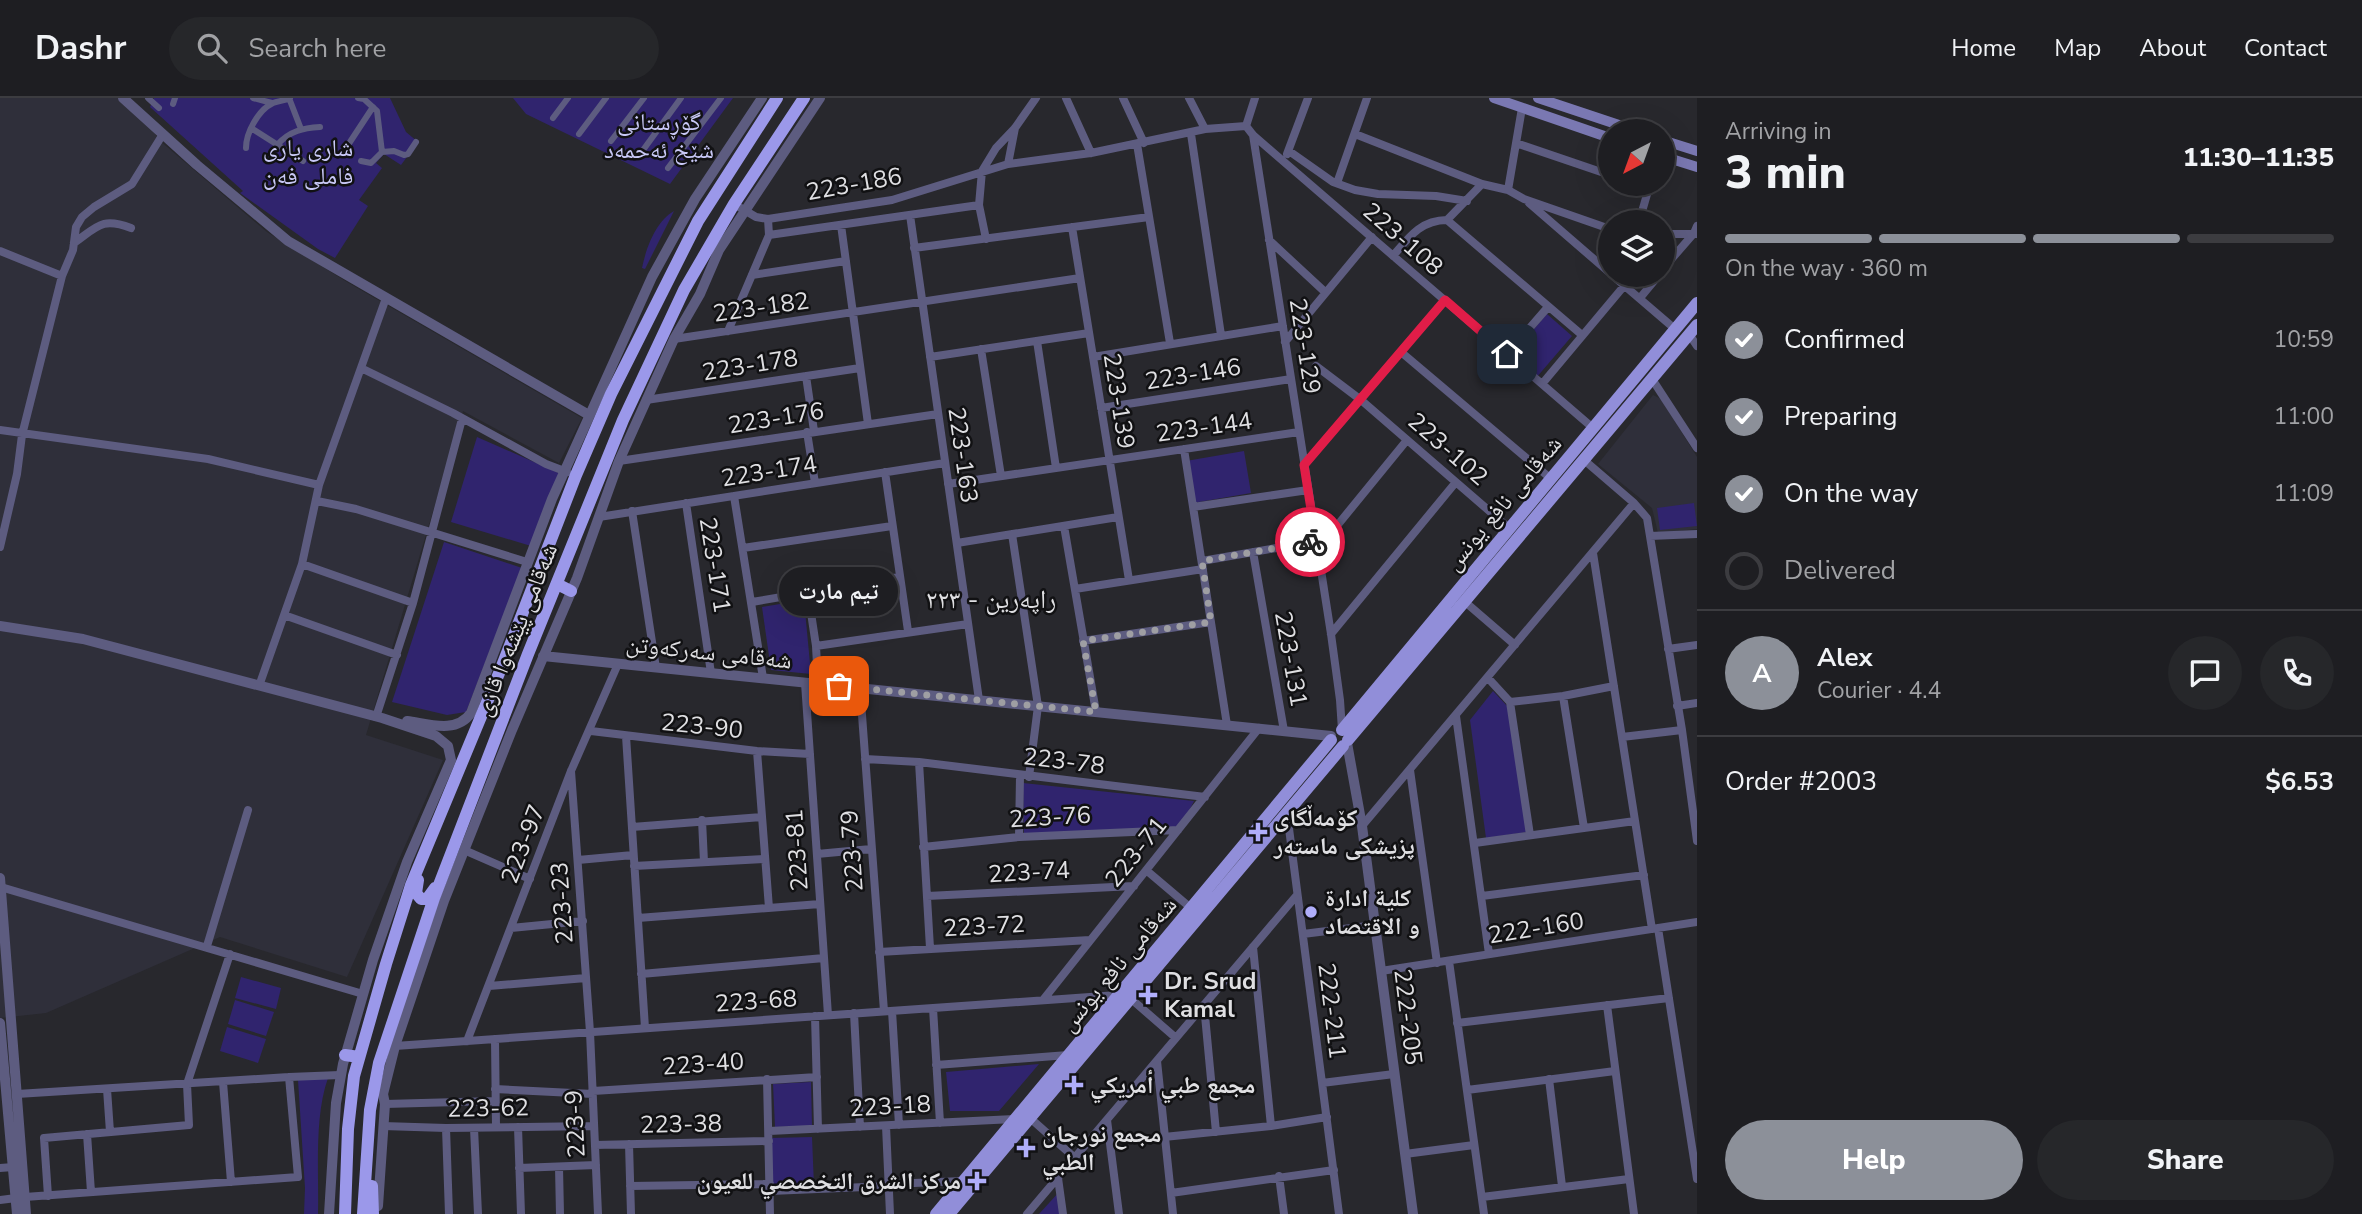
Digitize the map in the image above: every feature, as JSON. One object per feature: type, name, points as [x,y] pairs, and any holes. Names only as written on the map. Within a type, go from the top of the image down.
[{"type":"highway","name":"شەقامی پێشەوا قازی","points":[[343,1214],[351,1092],[383,959],[454,769],[570,473],[606,392],[692,217],[716,192],[777,98]]},
{"type":"highway","points":[[786,125],[798,98]]},
{"type":"highway","name":"شەقامی پێشەوا قازی","points":[[363,1214],[374,1147],[373,1088],[379,1063],[447,863],[498,748],[557,584],[623,420],[684,290],[739,207],[804,98]]},
{"type":"highway","points":[[704,185],[716,192]]},
{"type":"highway","points":[[623,420],[635,426]]},
{"type":"highway","points":[[557,584],[571,591]]},
{"type":"highway","points":[[428,843],[416,887],[418,897],[425,900],[430,896],[447,863]]},
{"type":"highway","points":[[383,959],[403,925],[414,924],[415,934],[408,973]]},
{"type":"highway","points":[[345,1055],[359,1058]]},
{"type":"highway","points":[[337,1090],[351,1092]]},
{"type":"highway","points":[[374,1147],[375,1214]]},
{"type":"main road","points":[[1494,98],[1598,134]]},
{"type":"main road","points":[[1538,98],[1601,119]]},
{"type":"main road","points":[[1675,144],[1697,151]]},
{"type":"main road","points":[[1675,160],[1697,167]]},
{"type":"main road","name":"شەقامی نافع یونس","points":[[949,1214],[1030,1118],[1088,1039],[1124,996],[1287,813],[1340,739],[1509,528],[1697,303]]},
{"type":"main road","name":"شەقامی نافع یونس","points":[[1124,996],[1192,909],[1464,601],[1693,329]]},
{"type":"main road","points":[[1620,395],[1631,404]]},
{"type":"main road","name":"شەقامی نافع یونس","points":[[936,1214],[1068,1055],[1088,1039]]},
{"type":"street","points":[[123,98],[288,241],[589,415]]},
{"type":"street","points":[[148,98],[159,108]]},
{"type":"street","points":[[253,98],[271,103]]},
{"type":"street","points":[[246,148],[246,138],[251,128],[271,103],[290,98],[301,129]]},
{"type":"street","points":[[358,98],[377,111],[382,152]]},
{"type":"street","points":[[553,118],[568,98]]},
{"type":"street","points":[[579,134],[606,98]]},
{"type":"street","points":[[611,141],[644,98]]},
{"type":"street","points":[[638,157],[681,98]]},
{"type":"street","points":[[668,168],[721,98]]},
{"type":"street","points":[[692,217],[704,185],[762,98]]},
{"type":"street","points":[[374,1147],[383,1126],[383,1094],[395,1046],[498,748],[571,591],[619,461],[674,339],[700,294],[739,207],[820,98]]},
{"type":"street","points":[[986,239],[979,205],[982,171],[996,148],[1015,128],[1036,98]]},
{"type":"street","points":[[1066,98],[1091,153]]},
{"type":"street","points":[[1123,98],[1140,144],[1170,343]]},
{"type":"street","points":[[1189,98],[1205,129]]},
{"type":"street","points":[[1246,126],[1255,98]]},
{"type":"street","points":[[1283,161],[1308,98]]},
{"type":"street","points":[[1337,184],[1367,98]]},
{"type":"street","points":[[350,142],[373,107]]},
{"type":"street","points":[[1508,190],[1522,108]]},
{"type":"street","name":"223-186","points":[[739,207],[756,217],[768,219],[892,200],[1008,164],[1091,153],[1205,129],[1246,126]]},
{"type":"street","name":"223-108","points":[[1246,126],[1253,135],[1593,428]]},
{"type":"street","points":[[278,144],[286,135],[301,129],[320,127]]},
{"type":"street","points":[[251,128],[303,161]]},
{"type":"street","points":[[1008,164],[1015,128]]},
{"type":"street","points":[[0,547],[17,474],[22,435],[76,227],[82,217],[94,207],[132,184],[163,134]]},
{"type":"street","points":[[1191,134],[1222,335]]},
{"type":"street","points":[[1354,134],[1482,184],[1508,190],[1524,199],[1598,225]]},
{"type":"street","name":"223-129","points":[[1253,135],[1331,634],[1340,700],[1340,739]]},
{"type":"street","points":[[361,161],[371,163],[382,152],[394,151],[404,155],[416,142]]},
{"type":"street","points":[[1517,143],[1598,171]]},
{"type":"street","points":[[1289,151],[1337,184],[1367,193],[1436,196],[1467,201]]},
{"type":"street","points":[[1447,220],[1482,184]]},
{"type":"street","points":[[1524,199],[1598,263]]},
{"type":"street","points":[[769,235],[979,205]]},
{"type":"street","name":"223-163","points":[[910,215],[979,700]]},
{"type":"street","points":[[915,248],[1149,216]]},
{"type":"street","points":[[728,331],[769,235],[768,219]]},
{"type":"street","points":[[1394,256],[1412,234],[1424,225],[1435,220],[1447,220],[1582,335]]},
{"type":"street","points":[[74,243],[106,223],[115,222],[131,228]]},
{"type":"street","points":[[841,225],[868,424]]},
{"type":"street","name":"223-139","points":[[1072,227],[1129,580]]},
{"type":"street","points":[[1675,233],[1696,231]]},
{"type":"street","points":[[1675,256],[1696,231]]},
{"type":"street","points":[[1285,342],[1372,237]]},
{"type":"street","points":[[1269,240],[1325,292]]},
{"type":"street","points":[[0,251],[62,276]]},
{"type":"street","name":"223-182","points":[[752,275],[846,261]]},
{"type":"street","name":"223-182","points":[[674,339],[1080,278]]},
{"type":"street","points":[[1542,384],[1623,287]]},
{"type":"street","points":[[1625,287],[1675,330]]},
{"type":"street","points":[[1640,298],[1649,287]]},
{"type":"street","points":[[259,686],[302,564],[319,485],[386,298]]},
{"type":"street","points":[[1304,465],[1445,300]]},
{"type":"street","points":[[1507,354],[1548,307]]},
{"type":"street","points":[[1093,357],[1283,326]]},
{"type":"street","points":[[1693,329],[1697,346]]},
{"type":"street","points":[[930,358],[1089,333]]},
{"type":"street","points":[[1037,341],[1056,468]]},
{"type":"street","points":[[981,349],[1001,477]]},
{"type":"street","points":[[1401,352],[1550,478]]},
{"type":"street","name":"223-102","points":[[1316,366],[1361,400],[1509,528]]},
{"type":"street","points":[[361,368],[546,464],[570,473],[589,415],[606,392]]},
{"type":"street","name":"223-178","points":[[646,400],[860,368]]},
{"type":"street","points":[[806,376],[815,483]]},
{"type":"street","name":"223-146","points":[[1101,408],[1291,379]]},
{"type":"street","points":[[1651,379],[1697,448]]},
{"type":"street","name":"223-176","points":[[619,461],[938,414]]},
{"type":"street","points":[[379,717],[463,419]]},
{"type":"street","points":[[0,430],[208,459],[319,485]]},
{"type":"street","name":"223-144","points":[[948,484],[1299,432]]},
{"type":"street","points":[[1075,589],[1202,565],[1253,552],[1317,545],[1407,440]]},
{"type":"street","points":[[1184,449],[1227,725]]},
{"type":"street","points":[[1584,460],[1634,503],[1647,518],[1682,730],[1697,841]]},
{"type":"street","name":"223-174","points":[[599,517],[945,463]]},
{"type":"street","points":[[885,472],[908,631]]},
{"type":"street","points":[[1331,634],[1457,482]]},
{"type":"street","points":[[1193,507],[1308,490]]},
{"type":"street","points":[[734,496],[763,678]]},
{"type":"street","points":[[317,500],[356,509],[527,562]]},
{"type":"street","name":"223-171","points":[[686,503],[711,673]]},
{"type":"street","points":[[1362,826],[1634,503]]},
{"type":"street","points":[[632,511],[656,668]]},
{"type":"street","points":[[957,543],[1118,517]]},
{"type":"street","points":[[743,548],[892,526]]},
{"type":"street","points":[[1064,526],[1096,712]]},
{"type":"street","points":[[379,717],[448,726],[460,724],[471,713],[496,664],[527,562],[547,531]]},
{"type":"street","points":[[1012,534],[1038,706],[1024,776],[1020,837]]},
{"type":"street","points":[[1650,536],[1697,534]]},
{"type":"street","name":"223-131","points":[[1253,552],[1284,731]]},
{"type":"street","points":[[1593,552],[1644,875],[1692,1118],[1697,1179]]},
{"type":"street","points":[[302,564],[413,603]]},
{"type":"street","points":[[752,602],[899,577]]},
{"type":"street","points":[[808,593],[816,646],[818,684]]},
{"type":"street","points":[[1464,601],[1515,645]]},
{"type":"street","points":[[284,615],[397,656]]},
{"type":"street","points":[[1083,641],[1211,622]]},
{"type":"street","points":[[816,646],[968,624]]},
{"type":"street","points":[[0,626],[83,639],[379,717],[439,738],[450,752],[454,769],[412,850],[383,959],[363,994],[345,1055],[337,1090],[329,1214]]},
{"type":"street","points":[[1668,649],[1697,645]]},
{"type":"street","name":"شەقامی سەرکەوتن","points":[[543,656],[1259,728],[1340,739]]},
{"type":"street","name":"223-97","points":[[467,1041],[572,771],[618,664]]},
{"type":"street","points":[[1488,678],[1510,702],[1530,835]]},
{"type":"street","name":"223-81","points":[[805,683],[828,1015]]},
{"type":"street","points":[[1510,702],[1563,696],[1614,686]]},
{"type":"street","name":"223-79","points":[[860,688],[879,952],[888,1011]]},
{"type":"street","points":[[1563,696],[1584,828]]},
{"type":"street","points":[[1677,706],[1697,703]]},
{"type":"street","points":[[1456,716],[1489,954]]},
{"type":"street","name":"223-71","points":[[1043,1000],[1259,728]]},
{"type":"street","points":[[1622,737],[1682,730]]},
{"type":"street","name":"223-90","points":[[591,731],[757,751],[810,754]]},
{"type":"street","points":[[626,736],[645,1028]]},
{"type":"street","name":"222-205","points":[[1340,739],[1362,826],[1413,1214]]},
{"type":"street","points":[[757,751],[769,908]]},
{"type":"street","name":"223-78","points":[[864,759],[919,762],[1205,797]]},
{"type":"street","points":[[919,762],[930,948]]},
{"type":"street","points":[[1409,770],[1437,962]]},
{"type":"street","name":"223-23","points":[[572,771],[590,1032]]},
{"type":"street","points":[[207,947],[248,810]]},
{"type":"street","name":"222-211","points":[[1287,813],[1339,1214]]},
{"type":"street","points":[[632,827],[762,817]]},
{"type":"street","points":[[702,820],[704,862]]},
{"type":"street","points":[[1475,843],[1635,821]]},
{"type":"street","name":"223-76","points":[[923,846],[1020,837],[1178,830]]},
{"type":"street","points":[[817,854],[871,849]]},
{"type":"street","points":[[464,850],[530,879]]},
{"type":"street","points":[[579,860],[634,855]]},
{"type":"street","points":[[634,866],[765,859]]},
{"type":"street","points":[[1146,870],[1192,909]]},
{"type":"street","points":[[1482,896],[1644,875]]},
{"type":"street","points":[[0,878],[5,1010],[17,1094],[20,1198],[17,1214]]},
{"type":"street","name":"223-74","points":[[927,896],[1134,886]]},
{"type":"street","points":[[1,887],[363,994]]},
{"type":"street","points":[[1027,1214],[1297,895]]},
{"type":"street","points":[[638,918],[820,904]]},
{"type":"street","points":[[511,928],[583,921]]},
{"type":"street","name":"222-160","points":[[1381,971],[1697,922]]},
{"type":"street","points":[[1303,934],[1375,925]]},
{"type":"street","name":"223-72","points":[[879,952],[1090,940]]},
{"type":"street","points":[[1253,947],[1271,1126]]},
{"type":"street","points":[[48,1196],[44,1138],[189,1125],[187,1084],[230,954]]},
{"type":"street","points":[[641,974],[824,958]]},
{"type":"street","points":[[1449,961],[1484,1214]]},
{"type":"street","points":[[489,986],[586,978]]},
{"type":"street","points":[[1124,996],[1176,1038]]},
{"type":"street","name":"223-68","points":[[395,1046],[1124,996]]},
{"type":"street","points":[[1457,1024],[1669,998]]},
{"type":"street","points":[[1204,1005],[1216,1132]]},
{"type":"street","points":[[1607,1005],[1634,1214]]},
{"type":"street","points":[[933,1008],[940,1123]]},
{"type":"street","points":[[888,1011],[898,1125]]},
{"type":"street","points":[[854,1013],[860,1126]]},
{"type":"street","points":[[815,1016],[818,1129]]},
{"type":"street","points":[[0,1025],[5,1135],[26,1214]]},
{"type":"street","name":"223-9","points":[[590,1032],[598,1214]]},
{"type":"street","points":[[495,1039],[496,1127]]},
{"type":"street","points":[[936,1065],[1068,1055]]},
{"type":"street","points":[[1157,1061],[1173,1214]]},
{"type":"street","points":[[1466,1090],[1615,1071]]},
{"type":"street","points":[[1322,1083],[1394,1073]]},
{"type":"street","points":[[17,1094],[340,1075]]},
{"type":"street","points":[[0,1200],[298,1177],[289,1077]]},
{"type":"street","name":"223-40","points":[[495,1089],[593,1092],[817,1077]]},
{"type":"street","points":[[767,1079],[770,1214]]},
{"type":"street","points":[[1549,1079],[1562,1186]]},
{"type":"street","points":[[223,1082],[231,1182]]},
{"type":"street","points":[[107,1089],[110,1132]]},
{"type":"street","points":[[385,1104],[495,1101]]},
{"type":"street","points":[[1164,1137],[1271,1126],[1326,1117]]},
{"type":"street","points":[[1030,1118],[1075,1158]]},
{"type":"street","name":"223-18","points":[[769,1136],[860,1126],[1014,1119]]},
{"type":"street","points":[[1107,1120],[1119,1214]]},
{"type":"street","name":"223-62","points":[[383,1126],[594,1126]]},
{"type":"street","points":[[886,1126],[890,1214]]},
{"type":"street","points":[[518,1127],[521,1214]]},
{"type":"street","points":[[446,1128],[449,1214]]},
{"type":"street","points":[[474,1128],[478,1214]]},
{"type":"street","points":[[87,1134],[91,1192]]},
{"type":"street","name":"223-38","points":[[595,1145],[769,1136]]},
{"type":"street","points":[[629,1144],[631,1214]]},
{"type":"street","points":[[1405,1154],[1474,1145]]},
{"type":"street","points":[[519,1168],[596,1165]]},
{"type":"street","points":[[0,1168],[13,1167]]},
{"type":"street","points":[[559,1167],[560,1214]]},
{"type":"street","points":[[1171,1194],[1334,1170]]},
{"type":"street","points":[[1279,1176],[1284,1214]]},
{"type":"street","points":[[1058,1178],[1063,1214]]},
{"type":"street","points":[[1482,1197],[1629,1179]]},
{"type":"street","points":[[630,1186],[770,1187],[963,1181]]},
{"type":"shaded area","points":[[0,98],[118,98],[153,130],[159,140],[267,232],[347,282],[582,418],[559,463],[463,411],[366,735],[443,760],[347,977],[220,937],[46,1013],[0,1018]]},
{"type":"shaded area","points":[[1653,395],[1661,399],[1697,457],[1697,529],[1658,533],[1652,508],[1598,464]]},
{"type":"green space","name":"شاری یاری فاملی فەن","points":[[154,98],[390,98],[406,132],[418,142],[401,165],[384,154],[376,163],[382,168],[359,200],[368,206],[335,258],[318,249],[240,193],[243,191],[150,107]]},
{"type":"green space","name":"گۆڕستانی شێخ ئەحمەد","points":[[513,98],[733,98],[670,184],[526,114]]},
{"type":"green space","points":[[674,211],[645,269],[642,268],[653,236],[662,221]]},
{"type":"green space","points":[[1547,314],[1572,336],[1536,378],[1511,356]]},
{"type":"green space","points":[[477,437],[559,473],[531,546],[451,522]]},
{"type":"green space","points":[[1244,451],[1251,493],[1193,503],[1186,461]]},
{"type":"green space","points":[[1694,503],[1697,526],[1660,530],[1657,508]]},
{"type":"green space","points":[[444,542],[522,568],[466,712],[447,715],[392,702]]},
{"type":"green space","points":[[804,600],[811,674],[771,670],[762,607]]},
{"type":"green space","points":[[1493,691],[1509,708],[1527,832],[1486,838],[1470,720]]},
{"type":"green space","points":[[1023,783],[1194,801],[1180,829],[1024,835]]},
{"type":"green space","points":[[241,977],[281,988],[276,1009],[235,998]]},
{"type":"green space","points":[[235,1000],[274,1012],[266,1036],[228,1024]]},
{"type":"green space","points":[[227,1027],[266,1039],[258,1063],[220,1051]]},
{"type":"green space","points":[[1039,1064],[999,1111],[950,1111],[946,1072]]},
{"type":"green space","points":[[328,1078],[319,1127],[318,1214],[304,1214],[305,1188],[298,1080]]},
{"type":"green space","points":[[811,1082],[812,1126],[775,1127],[773,1084]]},
{"type":"green space","points":[[812,1137],[814,1186],[772,1189],[770,1138]]},
{"type":"green space","points":[[1060,1191],[1063,1214],[1039,1214]]},
{"type":"way so far","points":[[839,686],[1096,712],[1083,641],[1211,622],[1202,561],[1310,542]]},
{"type":"place","name":"تیم مارت","points":[[839,686]]},
{"type":"place","name":"کۆمەڵگای پزیشکی ماستەر","points":[[1258,832]]},
{"type":"place","name":"كلية ادارة و الاقتصاد","points":[[1311,912]]},
{"type":"place","name":"Dr. Srud Kamal","points":[[1148,995]]},
{"type":"place","name":"مجمع طبي أمریکي","points":[[1074,1085]]},
{"type":"place","name":"مجمع نورجان الطبي","points":[[1026,1148]]},
{"type":"place","name":"مركز الشرق التخصصي للعيون","points":[[977,1181]]},
{"type":"district","name":"راپەرین - ٢٢٣","points":[[991,599]]},
{"type":"route","points":[[1310,542],[1316,541],[1304,465],[1445,300],[1507,354]]}]
